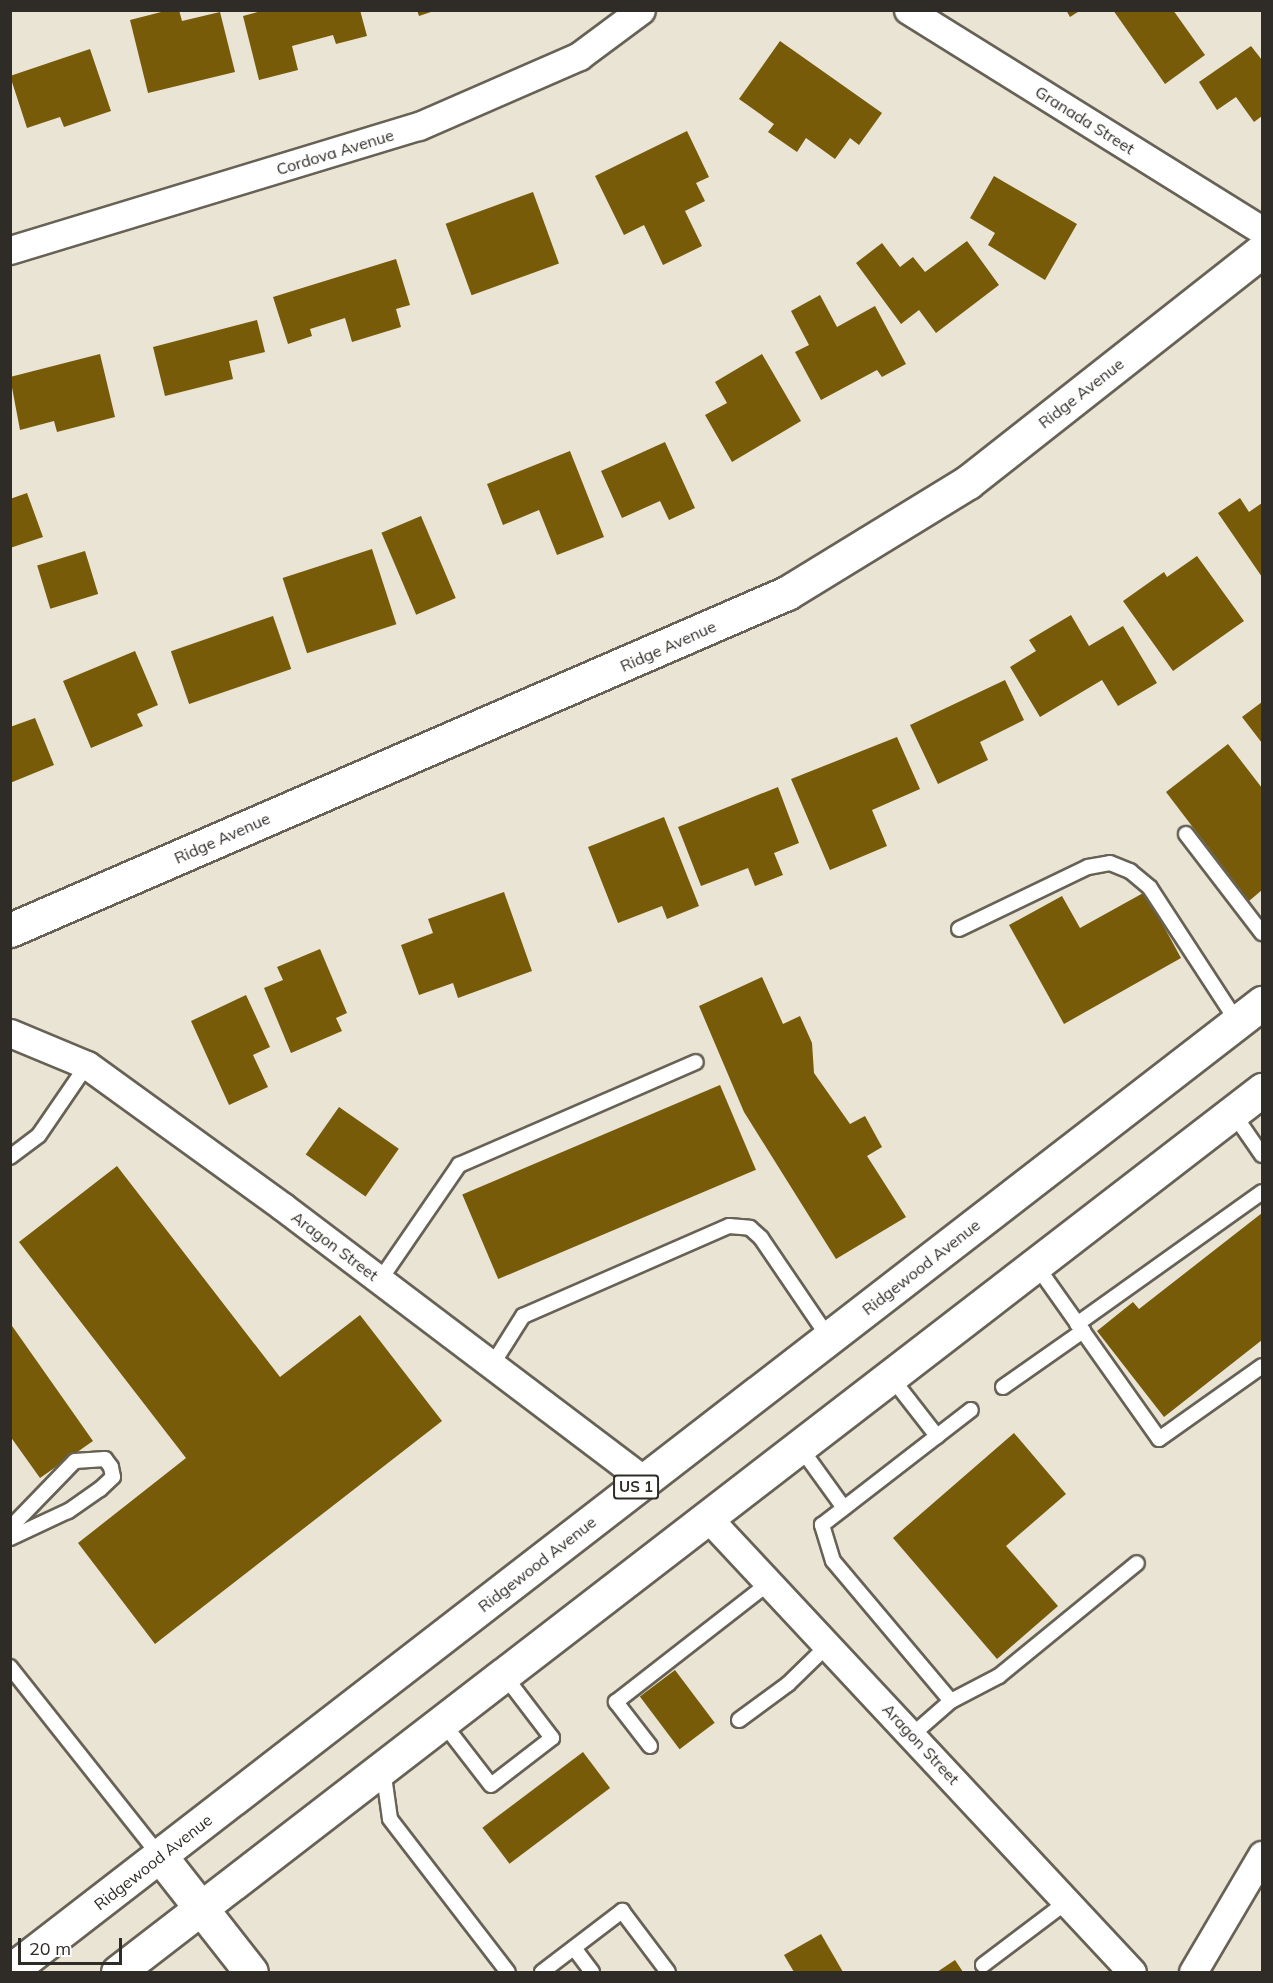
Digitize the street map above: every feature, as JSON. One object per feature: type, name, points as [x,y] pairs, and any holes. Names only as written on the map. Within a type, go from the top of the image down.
[{"type":"main road","name":"Ridge Avenue","points":[[10,930],[786,593],[968,482],[1263,251]]},
{"type":"main road","name":"Ridgewood Avenue","points":[[10,1971],[1250,1013]]},
{"type":"main road","points":[[118,1972],[1263,1090]]},
{"type":"main road","points":[[160,1856],[251,1972]]},
{"type":"street","name":"Cordova Avenue","points":[[10,250],[419,126],[579,56],[641,10]]},
{"type":"street","name":"Granada Street","points":[[908,10],[1263,230]]},
{"type":"street","name":"Aragon Street","points":[[10,1033],[87,1065],[380,1280],[645,1480]]},
{"type":"street","name":"Aragon Street","points":[[708,1518],[1132,1972]]},
{"type":"street","points":[[1193,1972],[1263,1855]]},
{"type":"lane","points":[[1186,834],[1263,933]]},
{"type":"lane","points":[[959,929],[1088,867],[1110,863],[1130,871],[1150,888],[1250,1013]]},
{"type":"lane","points":[[380,1280],[459,1166],[696,1062]]},
{"type":"lane","points":[[10,1157],[39,1135],[87,1065]]},
{"type":"lane","points":[[1233,1113],[1263,1155]]},
{"type":"lane","points":[[1003,1387],[1263,1192]]},
{"type":"lane","points":[[492,1365],[523,1316],[729,1226],[750,1228],[761,1238],[829,1338]]},
{"type":"lane","points":[[1036,1265],[1160,1439],[1263,1366]]},
{"type":"lane","points":[[891,1377],[937,1436]]},
{"type":"lane","points":[[951,1701],[833,1561],[822,1525],[971,1410]]},
{"type":"lane","points":[[800,1447],[843,1508]]},
{"type":"lane","points":[[10,1528],[75,1461],[105,1459],[111,1467],[113,1477],[100,1489],[68,1511],[10,1538]]},
{"type":"lane","points":[[912,1735],[951,1701],[999,1676],[1137,1563]]},
{"type":"lane","points":[[650,1746],[616,1702],[769,1583]]},
{"type":"lane","points":[[739,1720],[788,1684],[828,1646]]},
{"type":"lane","points":[[10,1667],[160,1856]]},
{"type":"lane","points":[[443,1723],[490,1785],[552,1738],[504,1675]]},
{"type":"lane","points":[[383,1769],[390,1819],[508,1972]]},
{"type":"lane","points":[[983,1965],[1068,1901]]},
{"type":"lane","points":[[542,1972],[622,1911],[668,1972]]},
{"type":"lane","points":[[574,1948],[592,1972]]},
{"type":"building","points":[[169,10],[179,10],[182,21],[220,12],[235,72],[148,93],[130,20]]},
{"type":"building","points":[[265,10],[360,10],[367,36],[336,44],[333,35],[292,46],[298,70],[259,80],[243,16]]},
{"type":"building","points":[[417,10],[434,10],[434,11],[419,16]]},
{"type":"building","points":[[1066,10],[1081,10],[1070,17]]},
{"type":"building","points":[[1113,10],[1173,10],[1205,55],[1165,84]]},
{"type":"building","points":[[780,41],[882,113],[859,145],[850,138],[835,159],[806,138],[797,152],[768,132],[774,124],[739,99]]},
{"type":"building","points":[[1251,46],[1262,60],[1262,116],[1254,122],[1236,97],[1217,110],[1199,82]]},
{"type":"building","points":[[90,49],[111,111],[64,127],[60,117],[27,128],[10,76]]},
{"type":"building","points":[[687,131],[709,177],[696,183],[705,201],[685,211],[702,246],[663,265],[644,225],[624,235],[595,176]]},
{"type":"building","points":[[994,176],[1077,224],[1045,280],[988,245],[995,233],[970,218]]},
{"type":"building","points":[[533,192],[559,263],[472,295],[446,224]]},
{"type":"building","points":[[967,241],[999,285],[936,333],[919,310],[901,324],[856,263],[882,243],[900,267],[913,257],[925,272]]},
{"type":"building","points":[[396,259],[410,305],[396,309],[401,327],[352,342],[345,318],[310,329],[312,336],[288,344],[273,297]]},
{"type":"building","points":[[820,295],[837,327],[875,306],[906,364],[882,377],[877,370],[821,400],[795,352],[809,345],[791,311]]},
{"type":"building","points":[[257,320],[265,352],[229,361],[233,379],[165,396],[153,347]]},
{"type":"building","points":[[100,354],[115,417],[57,432],[54,421],[20,430],[10,377]]},
{"type":"building","points":[[762,354],[801,421],[732,462],[705,415],[727,403],[715,382]]},
{"type":"building","points":[[665,442],[695,508],[669,520],[660,501],[622,518],[601,471]]},
{"type":"building","points":[[570,451],[604,537],[557,555],[539,510],[503,525],[487,484]]},
{"type":"building","points":[[27,493],[43,537],[10,548],[10,499]]},
{"type":"building","points":[[1240,498],[1249,512],[1262,503],[1262,577],[1218,513]]},
{"type":"building","points":[[421,516],[456,598],[416,615],[381,533]]},
{"type":"building","points":[[372,549],[396,624],[307,653],[283,578]]},
{"type":"building","points":[[85,551],[98,594],[50,609],[37,566]]},
{"type":"building","points":[[1197,556],[1244,621],[1173,671],[1123,601],[1164,572],[1167,577]]},
{"type":"building","points":[[1071,615],[1089,646],[1123,626],[1157,683],[1118,706],[1102,680],[1040,717],[1010,667],[1036,651],[1029,640]]},
{"type":"building","points":[[273,616],[291,669],[189,704],[171,651]]},
{"type":"building","points":[[135,651],[158,705],[137,714],[143,726],[91,748],[63,681]]},
{"type":"building","points":[[1005,680],[1024,720],[980,742],[988,760],[938,784],[910,725]]},
{"type":"building","points":[[1262,702],[1262,743],[1242,717]]},
{"type":"building","points":[[35,718],[54,765],[10,783],[10,727]]},
{"type":"building","points":[[897,737],[920,789],[872,810],[887,846],[830,870],[791,779]]},
{"type":"building","points":[[1228,744],[1262,788],[1262,890],[1249,901],[1166,792]]},
{"type":"building","points":[[778,787],[799,843],[774,853],[783,875],[755,886],[748,868],[701,886],[678,827]]},
{"type":"building","points":[[664,817],[699,906],[667,919],[662,906],[618,923],[588,847]]},
{"type":"building","points":[[504,892],[532,971],[458,998],[453,983],[419,995],[401,945],[433,933],[428,919]]},
{"type":"building","points":[[1145,892],[1181,958],[1064,1024],[1009,925],[1062,896],[1080,928]]},
{"type":"building","points":[[320,949],[347,1013],[336,1018],[342,1031],[291,1053],[264,988],[283,980],[277,967]]},
{"type":"building","points":[[762,977],[783,1024],[800,1016],[812,1043],[814,1073],[850,1124],[865,1116],[882,1147],[867,1156],[906,1217],[836,1259],[744,1112],[699,1006]]},
{"type":"building","points":[[246,995],[270,1047],[253,1055],[268,1087],[229,1105],[191,1021]]},
{"type":"building","points":[[720,1085],[756,1170],[498,1279],[462,1194]]},
{"type":"building","points":[[339,1107],[399,1149],[366,1196],[306,1155]]},
{"type":"building","points":[[117,1166],[280,1377],[360,1315],[442,1421],[155,1644],[78,1543],[186,1458],[19,1242]]},
{"type":"building","points":[[1262,1213],[1262,1340],[1164,1417],[1097,1331],[1133,1302],[1139,1309]]},
{"type":"building","points":[[10,1323],[93,1441],[40,1478],[10,1436]]},
{"type":"building","points":[[1014,1433],[1066,1494],[1006,1546],[1058,1606],[997,1659],[893,1538]]},
{"type":"building","points":[[675,1670],[715,1723],[680,1749],[640,1696]]},
{"type":"building","points":[[583,1752],[610,1788],[509,1864],[482,1828]]},
{"type":"building","points":[[821,1934],[843,1972],[794,1972],[784,1955]]},
{"type":"building","points":[[955,1960],[963,1972],[937,1972]]}]
